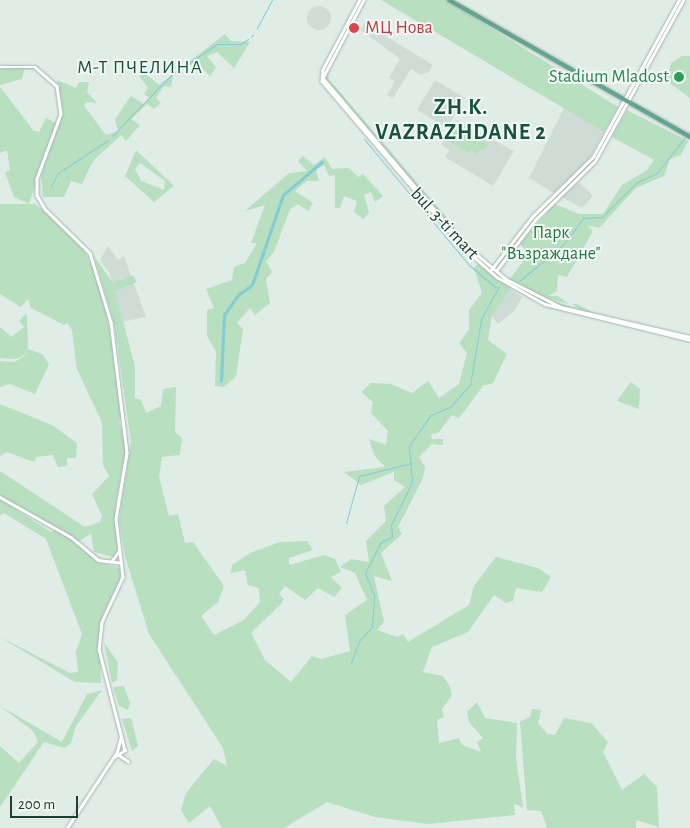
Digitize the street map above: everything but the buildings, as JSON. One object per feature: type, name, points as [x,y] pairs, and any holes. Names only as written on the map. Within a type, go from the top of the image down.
[{"type":"main road","points":[[449,0],[626,104],[690,137]]},
{"type":"street","name":"bul. 3-ti mart","points":[[360,0],[326,65],[322,81],[465,249],[491,270]]},
{"type":"street","name":"bul. 3-ti mart","points":[[364,0],[323,78],[463,243],[494,273],[569,313],[690,339]]},
{"type":"street","points":[[494,273],[535,220],[595,161],[681,0]]},
{"type":"street","points":[[0,67],[35,67],[52,80],[60,93],[61,114],[36,188],[45,209],[90,253],[106,299],[127,446],[116,519],[122,563],[122,582],[102,622],[99,649],[126,750],[117,753]]},
{"type":"street","points":[[491,270],[534,215],[589,162],[626,104]]},
{"type":"street","points":[[0,498],[71,537],[98,560],[122,563]]},
{"type":"street","points":[[109,562],[120,550]]},
{"type":"street","points":[[109,562],[122,568]]},
{"type":"street","points":[[67,828],[117,753],[121,735]]},
{"type":"street","points":[[117,753],[128,761]]},
{"type":"shaded area","points":[[319,6],[328,9],[331,18],[328,27],[319,30],[310,27],[307,18],[310,9]]},
{"type":"shaded area","points":[[364,23],[433,65],[429,72],[421,75],[411,69],[393,98],[387,95],[395,81],[389,78],[400,59],[361,30]]},
{"type":"shaded area","points":[[435,80],[465,98],[447,128],[417,110]]},
{"type":"shaded area","points":[[564,108],[604,132],[589,159],[554,193],[529,178]]},
{"type":"shaded area","points":[[456,120],[514,151],[493,186],[445,157],[450,150],[441,145]]},
{"type":"shaded area","points":[[579,182],[593,196],[582,208],[562,197]]},
{"type":"shaded area","points":[[108,246],[118,260],[124,256],[146,317],[122,322],[119,317],[110,274],[100,260]]},
{"type":"shaded area","points":[[510,289],[522,297],[514,311],[498,324],[492,316]]},
{"type":"green space","points":[[381,0],[446,0],[618,107],[604,132]]},
{"type":"green space","points":[[225,34],[231,41],[250,42],[234,68],[217,52],[207,56],[216,67],[210,76],[196,62],[173,75],[171,87],[164,86],[156,98],[161,103],[154,109],[147,104],[131,119],[140,125],[126,141],[121,135],[93,161],[82,184],[71,181],[64,197],[43,197],[41,174],[63,112],[57,80],[76,88],[79,82],[89,82],[87,92],[97,103],[86,102],[84,106],[106,135],[118,131],[115,119],[131,96],[144,104],[150,98],[144,94],[148,88],[139,76],[145,73],[159,85]]},
{"type":"green space","points":[[333,55],[328,78],[465,239],[463,243],[323,78]]},
{"type":"green space","name":"Stadium Mladost","points":[[682,56],[690,56],[690,98],[667,81],[671,63]]},
{"type":"green space","points":[[29,67],[35,69],[24,70],[22,79],[0,85],[0,69]]},
{"type":"green space","points":[[0,87],[34,131],[39,132],[46,118],[56,123],[29,204],[14,197],[5,172],[10,170],[7,150],[0,153]]},
{"type":"green space","name":"Парк \"Възраждане\"","points":[[627,110],[688,141],[681,155],[670,159],[664,176],[636,188],[599,228],[587,225],[593,231],[567,277],[558,275],[557,291],[548,296],[558,296],[569,304],[546,298],[580,310],[572,304],[577,304],[598,315],[563,307],[509,280],[528,255],[520,243],[555,204],[579,214],[603,214],[622,185],[647,170],[654,160],[612,137]]},
{"type":"green space","points":[[456,125],[488,144],[485,150],[480,149],[475,156],[471,148],[468,152],[447,140]]},
{"type":"green space","points":[[136,150],[174,186],[154,202],[125,176]],"holes":[[[140,163],[165,181],[164,190],[141,181],[135,169]]]},
{"type":"green space","points":[[303,156],[314,165],[325,157],[332,169],[349,168],[358,177],[363,174],[383,196],[375,202],[371,192],[364,195],[369,213],[363,219],[354,212],[357,201],[344,196],[340,208],[335,208],[335,175],[329,176],[324,165],[316,170],[319,181],[307,181],[295,191],[313,203],[308,211],[298,204],[290,209],[274,252],[266,261],[272,272],[266,279],[270,303],[255,315],[250,308],[237,323],[243,329],[236,376],[224,387],[215,386],[216,352],[207,336],[207,310],[214,308],[206,289],[232,280],[234,267],[245,263],[257,243],[251,243],[265,205],[245,211],[289,173],[307,171],[298,161]]},
{"type":"green space","points":[[0,204],[35,204],[44,210],[80,241],[101,287],[117,367],[124,420],[119,420],[126,448],[115,508],[118,549],[114,557],[94,552],[91,533],[78,542],[0,498],[0,471],[85,527],[100,522],[102,516],[92,494],[109,476],[103,465],[102,423],[77,369],[72,330],[67,323],[64,325],[31,308],[28,299],[21,307],[0,294]]},
{"type":"green space","points":[[94,256],[113,283],[133,275],[137,282],[115,291],[135,366],[135,398],[141,400],[146,413],[161,406],[163,389],[176,387],[175,432],[182,438],[180,455],[162,457],[159,477],[169,516],[178,514],[185,543],[193,542],[224,586],[218,602],[201,616],[214,635],[244,620],[260,602],[259,588],[248,585],[245,570],[231,573],[232,565],[250,553],[280,542],[307,541],[313,550],[289,558],[289,565],[324,555],[335,559],[341,572],[331,577],[342,588],[334,597],[318,588],[305,600],[285,586],[279,594],[284,599],[281,604],[251,633],[265,660],[291,682],[312,656],[321,659],[350,651],[345,615],[367,600],[355,573],[340,567],[351,559],[369,562],[366,541],[386,521],[384,506],[405,487],[394,480],[394,472],[361,485],[344,472],[385,467],[374,455],[369,439],[386,445],[388,431],[371,413],[373,402],[361,392],[371,383],[391,384],[412,393],[428,381],[439,398],[459,384],[467,353],[459,343],[469,330],[469,310],[482,293],[474,268],[478,264],[511,288],[492,316],[488,340],[507,354],[493,383],[483,386],[459,418],[452,415],[438,433],[431,434],[432,439],[443,439],[443,445],[432,444],[419,457],[425,467],[423,478],[398,527],[402,534],[381,553],[392,581],[374,576],[384,622],[377,630],[397,637],[403,634],[408,642],[469,605],[474,586],[496,557],[538,568],[551,577],[542,592],[516,588],[513,601],[506,603],[494,595],[468,632],[432,647],[423,672],[443,676],[449,685],[452,695],[442,709],[444,717],[437,720],[439,743],[459,738],[462,745],[481,752],[477,742],[483,738],[469,722],[467,712],[477,702],[485,718],[517,723],[516,758],[523,807],[514,804],[515,815],[428,824],[375,817],[327,802],[284,828],[222,828],[210,806],[189,823],[181,810],[186,793],[214,759],[227,766],[223,748],[149,634],[125,556],[119,520],[131,442],[114,323]]},
{"type":"green space","points":[[27,313],[28,349],[42,354],[49,364],[35,394],[10,384],[0,387],[0,361],[15,362],[29,352],[16,359],[0,358],[0,327],[11,337],[24,327],[19,321]]},
{"type":"green space","points":[[631,382],[640,389],[639,409],[617,401]]},
{"type":"green space","points":[[0,404],[52,425],[77,443],[76,458],[67,458],[67,466],[58,467],[53,455],[36,457],[34,462],[7,452],[0,456]]},
{"type":"green space","points":[[0,499],[51,532],[56,530],[79,544],[97,562],[120,568],[121,579],[100,624],[101,683],[75,682],[0,637],[70,673],[78,672],[76,652],[82,634],[46,539],[4,513],[0,516]]},
{"type":"green space","points":[[104,643],[118,662],[117,680],[112,683]]},
{"type":"green space","points":[[124,686],[130,703],[128,710],[119,706],[113,687]]},
{"type":"green space","points":[[102,690],[76,726],[71,743],[64,748],[44,742],[0,807],[0,746],[19,763],[38,742],[33,731],[0,706],[62,742],[87,694]]},
{"type":"green space","points":[[532,709],[541,710],[538,723],[547,734],[555,735],[564,718],[591,723],[608,742],[603,752],[622,790],[644,774],[657,787],[659,827],[636,820],[636,828],[547,828],[541,811],[527,810],[520,722],[530,717]]},
{"type":"green space","points":[[131,718],[138,746],[132,751],[122,719]]},
{"type":"waterway","points":[[257,28],[272,0]]},
{"type":"waterway","points":[[112,136],[171,75],[217,44],[241,44],[248,39]]},
{"type":"waterway","points":[[519,281],[563,245],[583,218],[602,217],[637,182],[657,173],[690,131]]},
{"type":"waterway","points":[[364,139],[469,265],[496,288]]},
{"type":"waterway","points":[[51,186],[58,173],[108,140]]},
{"type":"waterway","points":[[221,381],[224,315],[238,295],[252,285],[283,195],[322,162]]},
{"type":"waterway","points":[[351,663],[359,641],[372,627],[374,595],[365,573],[380,543],[392,536],[391,525],[412,482],[409,446],[431,415],[450,407],[470,385],[481,319],[499,287]]},
{"type":"waterway","points":[[346,523],[359,476],[411,463]]},
{"type":"place","name":"МЦ Нова","points":[[354,28]]},
{"type":"place","name":"Stadium Mladost","points":[[679,77]]},
{"type":"district","name":"М-Т ПЧЕЛИНА","points":[[140,68]]},
{"type":"district","name":"ZH.K. VAZRAZHDANE 2","points":[[461,120]]}]
